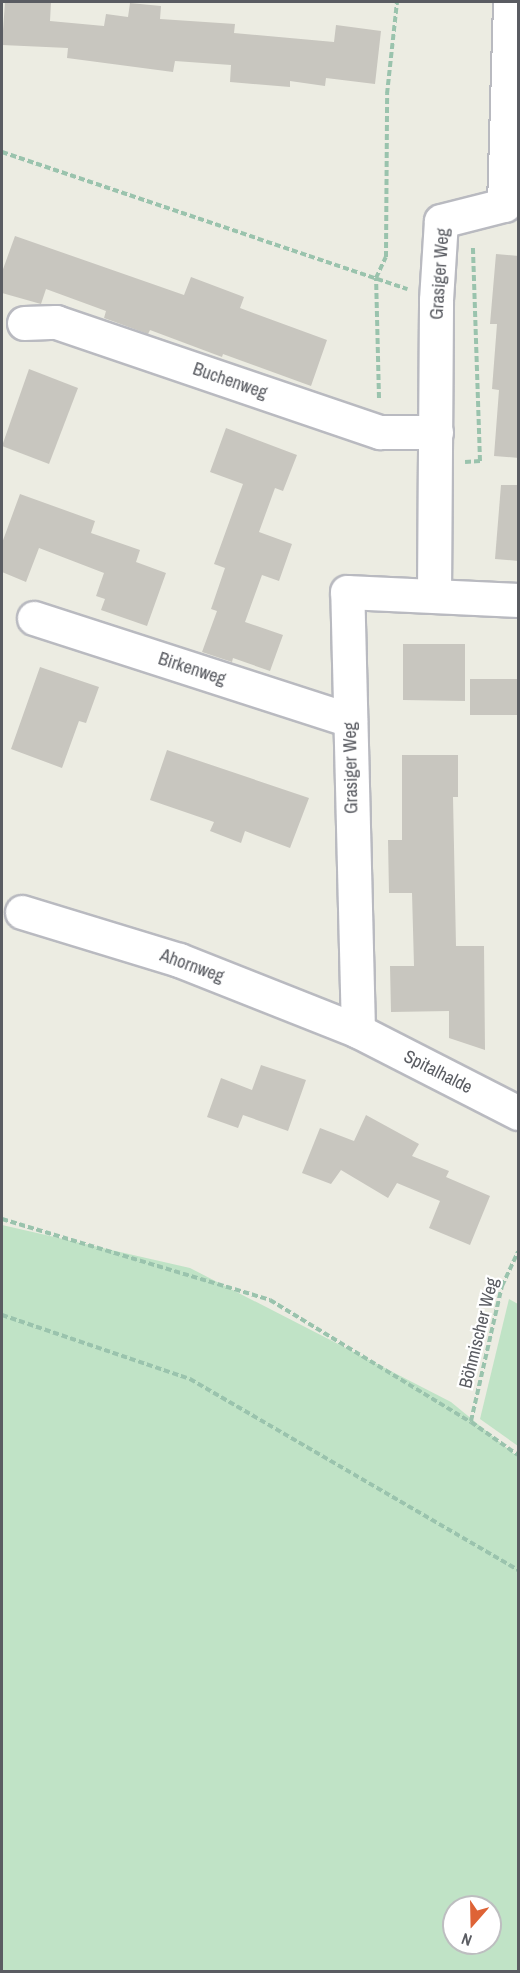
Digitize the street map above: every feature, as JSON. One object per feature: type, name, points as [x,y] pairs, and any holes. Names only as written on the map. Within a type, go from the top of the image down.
[{"type":"street","name":"Grasiger Weg","points":[[434,593],[437,448],[436,300],[441,221],[472,213],[511,209],[510,2]]},
{"type":"street","name":"Buchenweg","points":[[24,323],[56,322],[380,432],[437,448]]},
{"type":"street","name":"Grasiger Weg","points":[[358,1031],[346,592],[434,593],[519,600]]},
{"type":"street","name":"Birkenweg","points":[[34,618],[350,720]]},
{"type":"street","name":"Ahornweg","points":[[22,912],[179,960],[358,1031]]},
{"type":"street","name":"Spitalhalde","points":[[358,1031],[519,1113]]},
{"type":"path","points":[[380,432],[376,278],[386,257],[387,94],[398,2]]},
{"type":"path","points":[[2,152],[436,300]]},
{"type":"path","points":[[437,448],[480,461],[472,213]]},
{"type":"path","points":[[2,1219],[270,1300],[471,1422],[519,1455]]},
{"type":"path","name":"Böhmischer Weg","points":[[471,1422],[502,1286],[519,1252]]},
{"type":"path","points":[[2,1315],[190,1379],[519,1570]]},
{"type":"green space","points":[[2,1225],[190,1268],[451,1402],[518,1457],[518,1971],[2,1971]]},
{"type":"green space","points":[[509,1299],[518,1304],[518,1446],[480,1419]]},
{"type":"building","points":[[5,2],[51,2],[50,21],[104,26],[106,14],[128,17],[130,3],[161,6],[160,19],[235,24],[234,33],[334,42],[336,25],[381,31],[375,84],[326,78],[325,86],[290,81],[290,87],[230,82],[231,65],[175,61],[173,72],[67,58],[68,48],[2,45]]},
{"type":"building","points":[[15,236],[184,295],[191,277],[244,297],[240,308],[327,340],[311,386],[223,354],[222,357],[150,330],[148,334],[104,318],[106,311],[46,289],[41,304],[2,293],[2,272]]},
{"type":"building","points":[[496,254],[519,256],[519,458],[494,456],[499,390],[492,389],[497,324],[490,324]]},
{"type":"building","points":[[29,369],[78,388],[49,464],[2,446]]},
{"type":"building","points":[[226,428],[297,455],[283,491],[275,488],[259,532],[292,544],[279,581],[262,575],[245,622],[283,635],[270,671],[233,658],[232,662],[202,652],[217,611],[211,609],[225,568],[214,564],[243,484],[210,472]]},
{"type":"building","points":[[501,485],[519,485],[519,561],[495,559]]},
{"type":"building","points":[[20,494],[95,521],[91,533],[140,550],[136,562],[166,573],[147,626],[101,610],[105,599],[96,596],[104,573],[39,548],[26,582],[2,572],[2,543]]},
{"type":"building","points":[[403,644],[465,644],[465,701],[403,700]]},
{"type":"building","points":[[40,667],[99,687],[86,723],[79,721],[62,768],[11,749]]},
{"type":"building","points":[[470,679],[519,679],[519,715],[470,715]]},
{"type":"building","points":[[167,750],[309,798],[290,848],[245,831],[241,843],[210,831],[214,822],[150,800]]},
{"type":"building","points":[[402,755],[458,755],[458,797],[453,797],[456,946],[484,946],[485,1050],[449,1038],[449,1011],[391,1012],[390,966],[414,966],[412,893],[389,893],[388,840],[402,840]]},
{"type":"building","points":[[261,1065],[306,1080],[288,1131],[243,1115],[238,1128],[207,1117],[221,1078],[252,1090]]},
{"type":"building","points":[[366,1115],[419,1144],[412,1156],[449,1171],[446,1177],[490,1196],[470,1245],[429,1228],[440,1201],[397,1183],[388,1198],[341,1170],[331,1184],[302,1173],[320,1128],[354,1141]]}]
